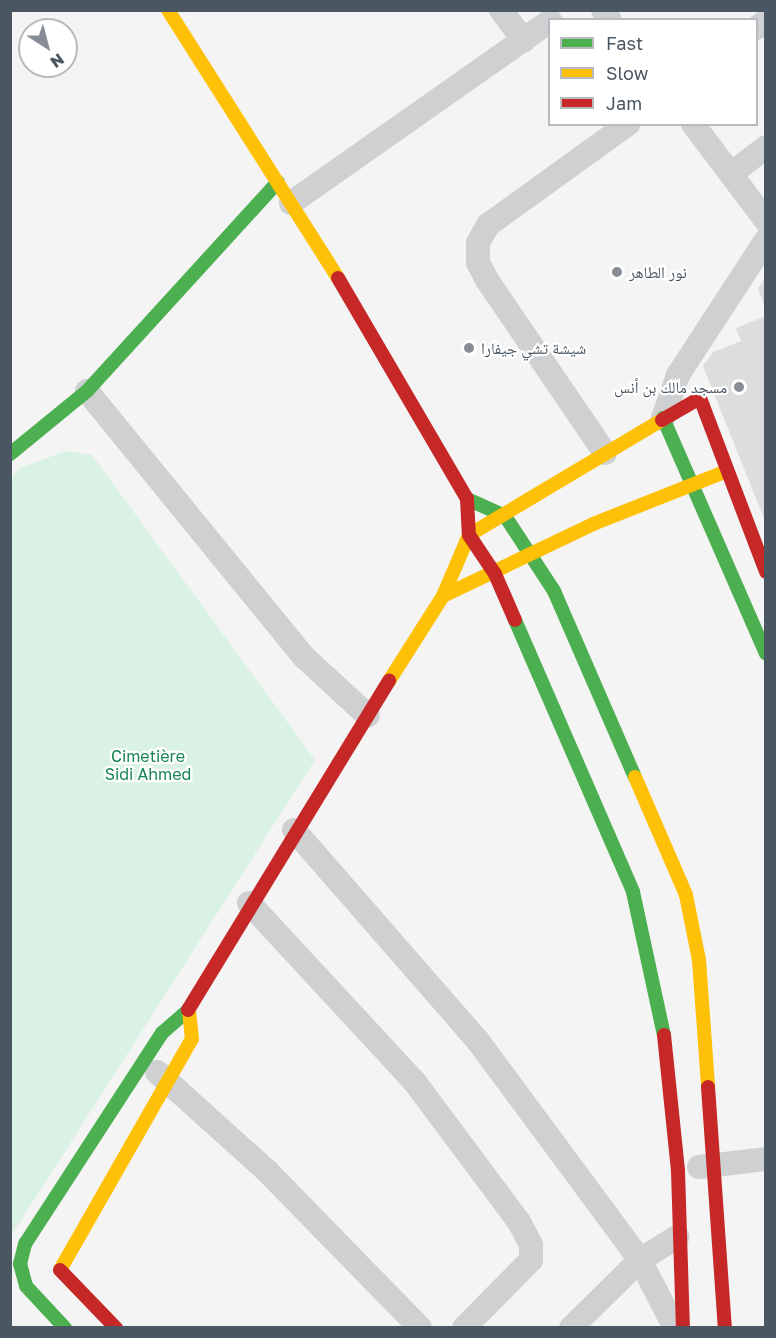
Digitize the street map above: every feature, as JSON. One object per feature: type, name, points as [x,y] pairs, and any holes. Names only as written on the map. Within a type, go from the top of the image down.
[{"type":"street","points":[[65,1328],[32,1295],[21,1276],[26,1244],[162,1033],[189,1009],[249,903],[443,596],[469,535],[467,499],[291,202],[168,10]]},
{"type":"street","points":[[501,10],[524,40]]},
{"type":"street","points":[[291,202],[548,22]]},
{"type":"street","points":[[604,453],[487,280],[478,262],[478,243],[488,225],[625,126]]},
{"type":"street","points":[[695,126],[765,221]]},
{"type":"street","points":[[731,174],[765,147]]},
{"type":"street","points":[[13,446],[87,391],[278,182]]},
{"type":"street","points":[[765,240],[678,375],[663,418],[765,654]]},
{"type":"street","points":[[678,375],[700,398],[765,572]]},
{"type":"street","points":[[87,391],[303,656],[368,716]]},
{"type":"street","points":[[469,535],[505,516],[604,453],[700,398]]},
{"type":"street","points":[[443,596],[495,574],[531,554],[727,471]]},
{"type":"street","points":[[467,499],[505,516],[554,591],[686,895],[699,960],[725,1328]]},
{"type":"street","points":[[469,535],[495,574],[645,915],[661,1001],[678,1172],[677,1238],[683,1328]]},
{"type":"street","points":[[294,830],[478,1041],[640,1260],[675,1328]]},
{"type":"street","points":[[668,904],[686,895]]},
{"type":"street","points":[[249,903],[414,1081],[519,1222],[531,1245],[531,1260],[464,1328]]},
{"type":"street","points":[[60,1270],[192,1039],[189,1009]]},
{"type":"street","points":[[144,1060],[267,1171],[420,1328]]},
{"type":"street","points":[[86,1150],[116,1172]]},
{"type":"street","points":[[678,1172],[715,1164],[765,1159]]},
{"type":"street","points":[[571,1328],[640,1260],[677,1238]]},
{"type":"street","points":[[21,1276],[60,1270]]},
{"type":"street","points":[[60,1270],[116,1328]]},
{"type":"green space","name":"Cimetière Sidi Ahmed","points":[[66,451],[92,455],[315,760],[11,1236],[11,478],[20,468]]},
{"type":"building","points":[[766,277],[766,308],[765,308],[758,288]]},
{"type":"building","name":"مسجد مالك بن أنس","points":[[766,316],[765,521],[703,366],[713,352],[741,341],[736,328]]},
{"type":"traffic: fast","points":[[10,454],[87,391],[278,182]]},
{"type":"traffic: fast","points":[[663,418],[766,654]]},
{"type":"traffic: fast","points":[[467,499],[505,516],[554,591],[635,777]]},
{"type":"traffic: fast","points":[[515,620],[633,892],[664,1035]]},
{"type":"traffic: fast","points":[[65,1328],[26,1286],[20,1264],[25,1244],[162,1033],[188,1010]]},
{"type":"traffic: slow","points":[[168,10],[338,278]]},
{"type":"traffic: slow","points":[[389,681],[443,596],[469,535],[662,420]]},
{"type":"traffic: slow","points":[[443,596],[593,524],[727,471]]},
{"type":"traffic: slow","points":[[635,777],[686,895],[699,960],[708,1087]]},
{"type":"traffic: slow","points":[[60,1270],[192,1039],[189,1009]]},
{"type":"traffic: jam","points":[[338,278],[467,499],[469,535],[495,574],[515,620]]},
{"type":"traffic: jam","points":[[662,420],[700,398],[766,572]]},
{"type":"traffic: jam","points":[[188,1010],[389,681]]},
{"type":"traffic: jam","points":[[664,1035],[678,1171],[683,1328]]},
{"type":"traffic: jam","points":[[708,1087],[725,1328]]},
{"type":"traffic: jam","points":[[60,1270],[116,1328]]},
{"type":"place","name":"نور الطاهر","points":[[617,272]]},
{"type":"place","name":"شيشة تشي جيفارا","points":[[469,348]]},
{"type":"place","name":"مسجد مالك بن أنس","points":[[739,387]]}]
